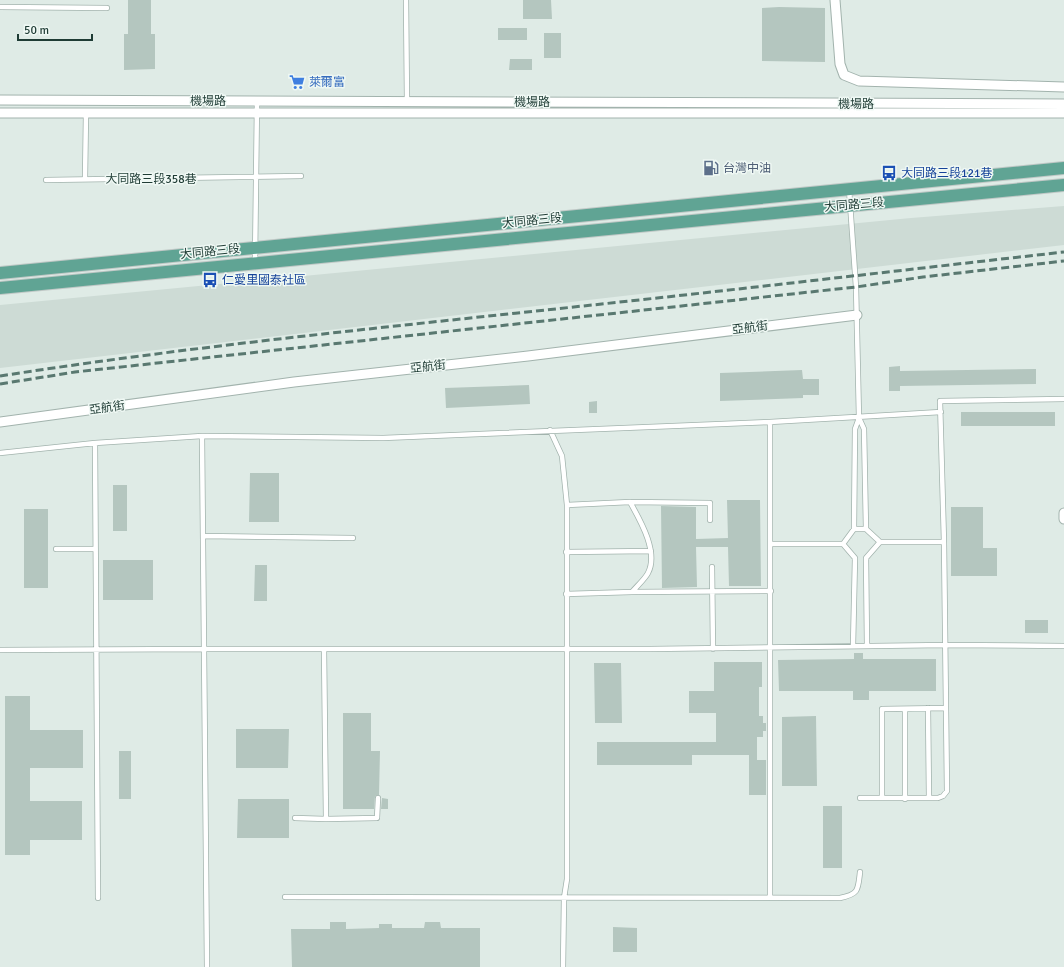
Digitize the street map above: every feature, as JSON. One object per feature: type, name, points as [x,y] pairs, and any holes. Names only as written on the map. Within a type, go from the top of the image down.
[{"type":"main road","name":"大同路三段","points":[[0,273],[1064,168]]},
{"type":"main road","name":"大同路三段","points":[[0,288],[1064,185]]},
{"type":"street","points":[[834,0],[840,64],[844,75],[859,80],[1064,87]]},
{"type":"street","name":"機場路","points":[[0,100],[1064,104]]},
{"type":"street","name":"機場路","points":[[0,113],[1064,113]]},
{"type":"street","name":"亞航街","points":[[0,422],[294,382],[528,356],[857,315]]},
{"type":"street","points":[[1064,513],[1064,519]]},
{"type":"lane","points":[[406,0],[407,102]]},
{"type":"lane","points":[[0,7],[107,8]]},
{"type":"lane","points":[[255,263],[257,102]]},
{"type":"lane","points":[[85,179],[86,113]]},
{"type":"lane","name":"大同路三段358巷","points":[[46,180],[256,178],[301,176]]},
{"type":"lane","points":[[843,544],[854,529],[856,429],[859,418],[857,315],[849,189]]},
{"type":"lane","points":[[860,798],[929,798],[943,796],[947,791],[946,645],[940,401],[1064,399]]},
{"type":"lane","points":[[0,453],[95,443],[202,436],[383,438],[859,418],[941,412]]},
{"type":"lane","points":[[859,418],[864,428],[866,529]]},
{"type":"lane","points":[[770,422],[770,897]]},
{"type":"lane","points":[[550,430],[562,456],[567,505],[566,879],[564,898],[563,967]]},
{"type":"lane","points":[[202,436],[207,967]]},
{"type":"lane","points":[[95,443],[98,898]]},
{"type":"lane","points":[[567,505],[630,502],[710,503],[710,520]]},
{"type":"lane","points":[[630,502],[642,524],[651,551],[648,572],[632,592]]},
{"type":"lane","points":[[854,529],[866,529],[880,542],[944,542]]},
{"type":"lane","points":[[204,536],[353,538]]},
{"type":"lane","points":[[867,646],[866,558],[880,542]]},
{"type":"lane","points":[[771,544],[843,544],[855,558],[853,646]]},
{"type":"lane","points":[[56,549],[95,549]]},
{"type":"lane","points":[[566,552],[651,551]]},
{"type":"lane","points":[[855,558],[866,558]]},
{"type":"lane","points":[[712,567],[714,592],[713,649]]},
{"type":"lane","points":[[566,594],[771,591]]},
{"type":"lane","points":[[0,650],[713,649],[946,645],[1064,646]]},
{"type":"lane","points":[[324,649],[326,819]]},
{"type":"lane","points":[[928,708],[929,798]]},
{"type":"lane","points":[[882,798],[882,709],[946,708]]},
{"type":"lane","points":[[905,709],[905,799]]},
{"type":"lane","points":[[295,818],[377,818],[378,798]]},
{"type":"lane","points":[[285,897],[840,898],[852,896],[858,889],[860,872]]},
{"type":"shaded area","points":[[1064,206],[1064,245],[0,368],[0,305],[911,218]]},
{"type":"building","points":[[128,0],[151,0],[151,34],[155,34],[155,69],[124,70],[124,34],[128,34]]},
{"type":"building","points":[[523,0],[551,0],[552,19],[523,19]]},
{"type":"building","points":[[762,8],[825,8],[825,62],[762,61]]},
{"type":"building","points":[[498,28],[527,28],[527,40],[498,40]]},
{"type":"building","points":[[544,33],[561,33],[561,58],[544,58]]},
{"type":"building","points":[[510,59],[532,59],[532,70],[509,70]]},
{"type":"building","points":[[900,366],[900,371],[1036,369],[1036,384],[900,386],[900,391],[889,391],[889,367]]},
{"type":"building","points":[[802,370],[803,379],[819,379],[819,395],[803,395],[803,398],[720,401],[720,373]]},
{"type":"building","points":[[529,385],[530,404],[446,408],[445,388]]},
{"type":"building","points":[[597,401],[597,413],[589,413],[589,402]]},
{"type":"building","points":[[961,412],[1055,412],[1055,426],[961,426]]},
{"type":"building","points":[[250,473],[279,473],[279,522],[249,522]]},
{"type":"building","points":[[113,485],[127,485],[127,531],[113,531]]},
{"type":"building","points":[[727,500],[760,500],[761,586],[729,586],[728,547],[696,547],[697,587],[662,588],[661,506],[696,507],[696,539],[728,538]]},
{"type":"building","points":[[951,507],[983,507],[983,548],[997,548],[997,576],[951,576]]},
{"type":"building","points":[[24,509],[48,509],[48,588],[24,588]]},
{"type":"building","points":[[103,560],[153,560],[153,600],[103,600]]},
{"type":"building","points":[[255,565],[267,565],[267,601],[254,601]]},
{"type":"building","points":[[1025,620],[1048,620],[1048,633],[1025,633]]},
{"type":"building","points":[[854,653],[863,653],[863,659],[936,659],[936,691],[869,691],[869,700],[853,700],[853,691],[779,691],[778,660],[854,659]]},
{"type":"building","points":[[714,662],[762,662],[762,687],[759,687],[759,716],[763,716],[763,723],[766,723],[766,731],[763,731],[763,737],[757,737],[757,760],[766,760],[766,795],[749,795],[749,755],[692,755],[692,765],[597,765],[597,742],[716,742],[716,713],[689,713],[689,691],[714,691]]},
{"type":"building","points":[[594,663],[621,663],[622,723],[595,723]]},
{"type":"building","points":[[5,696],[30,696],[30,730],[83,730],[83,768],[30,768],[30,801],[82,801],[82,840],[30,840],[30,855],[5,855]]},
{"type":"building","points":[[343,713],[371,713],[371,751],[380,751],[379,795],[375,796],[374,809],[343,809]]},
{"type":"building","points":[[816,716],[817,786],[782,786],[782,717]]},
{"type":"building","points":[[236,729],[289,729],[288,768],[236,768]]},
{"type":"building","points":[[119,751],[131,751],[131,799],[119,799]]},
{"type":"building","points":[[382,798],[388,799],[388,809],[381,809]]},
{"type":"building","points":[[238,799],[289,799],[289,838],[237,838]]},
{"type":"building","points":[[823,806],[842,806],[842,868],[823,868]]},
{"type":"building","points":[[330,922],[346,922],[346,929],[379,928],[379,924],[392,924],[392,928],[424,928],[425,922],[440,922],[441,928],[480,928],[480,967],[292,967],[291,929],[330,929]]},
{"type":"building","points":[[613,927],[637,928],[637,952],[613,952]]},
{"type":"railway","points":[[0,376],[145,355],[1064,252]]},
{"type":"railway","points":[[0,384],[75,372],[856,287],[923,277],[1064,261]]},
{"type":"place","name":"萊爾富","points":[[297,82]]},
{"type":"place","name":"台灣中油","points":[[711,168]]},
{"type":"place","name":"大同路三段121巷","points":[[889,173]]},
{"type":"place","name":"仁愛里國泰社區","points":[[210,280]]}]
